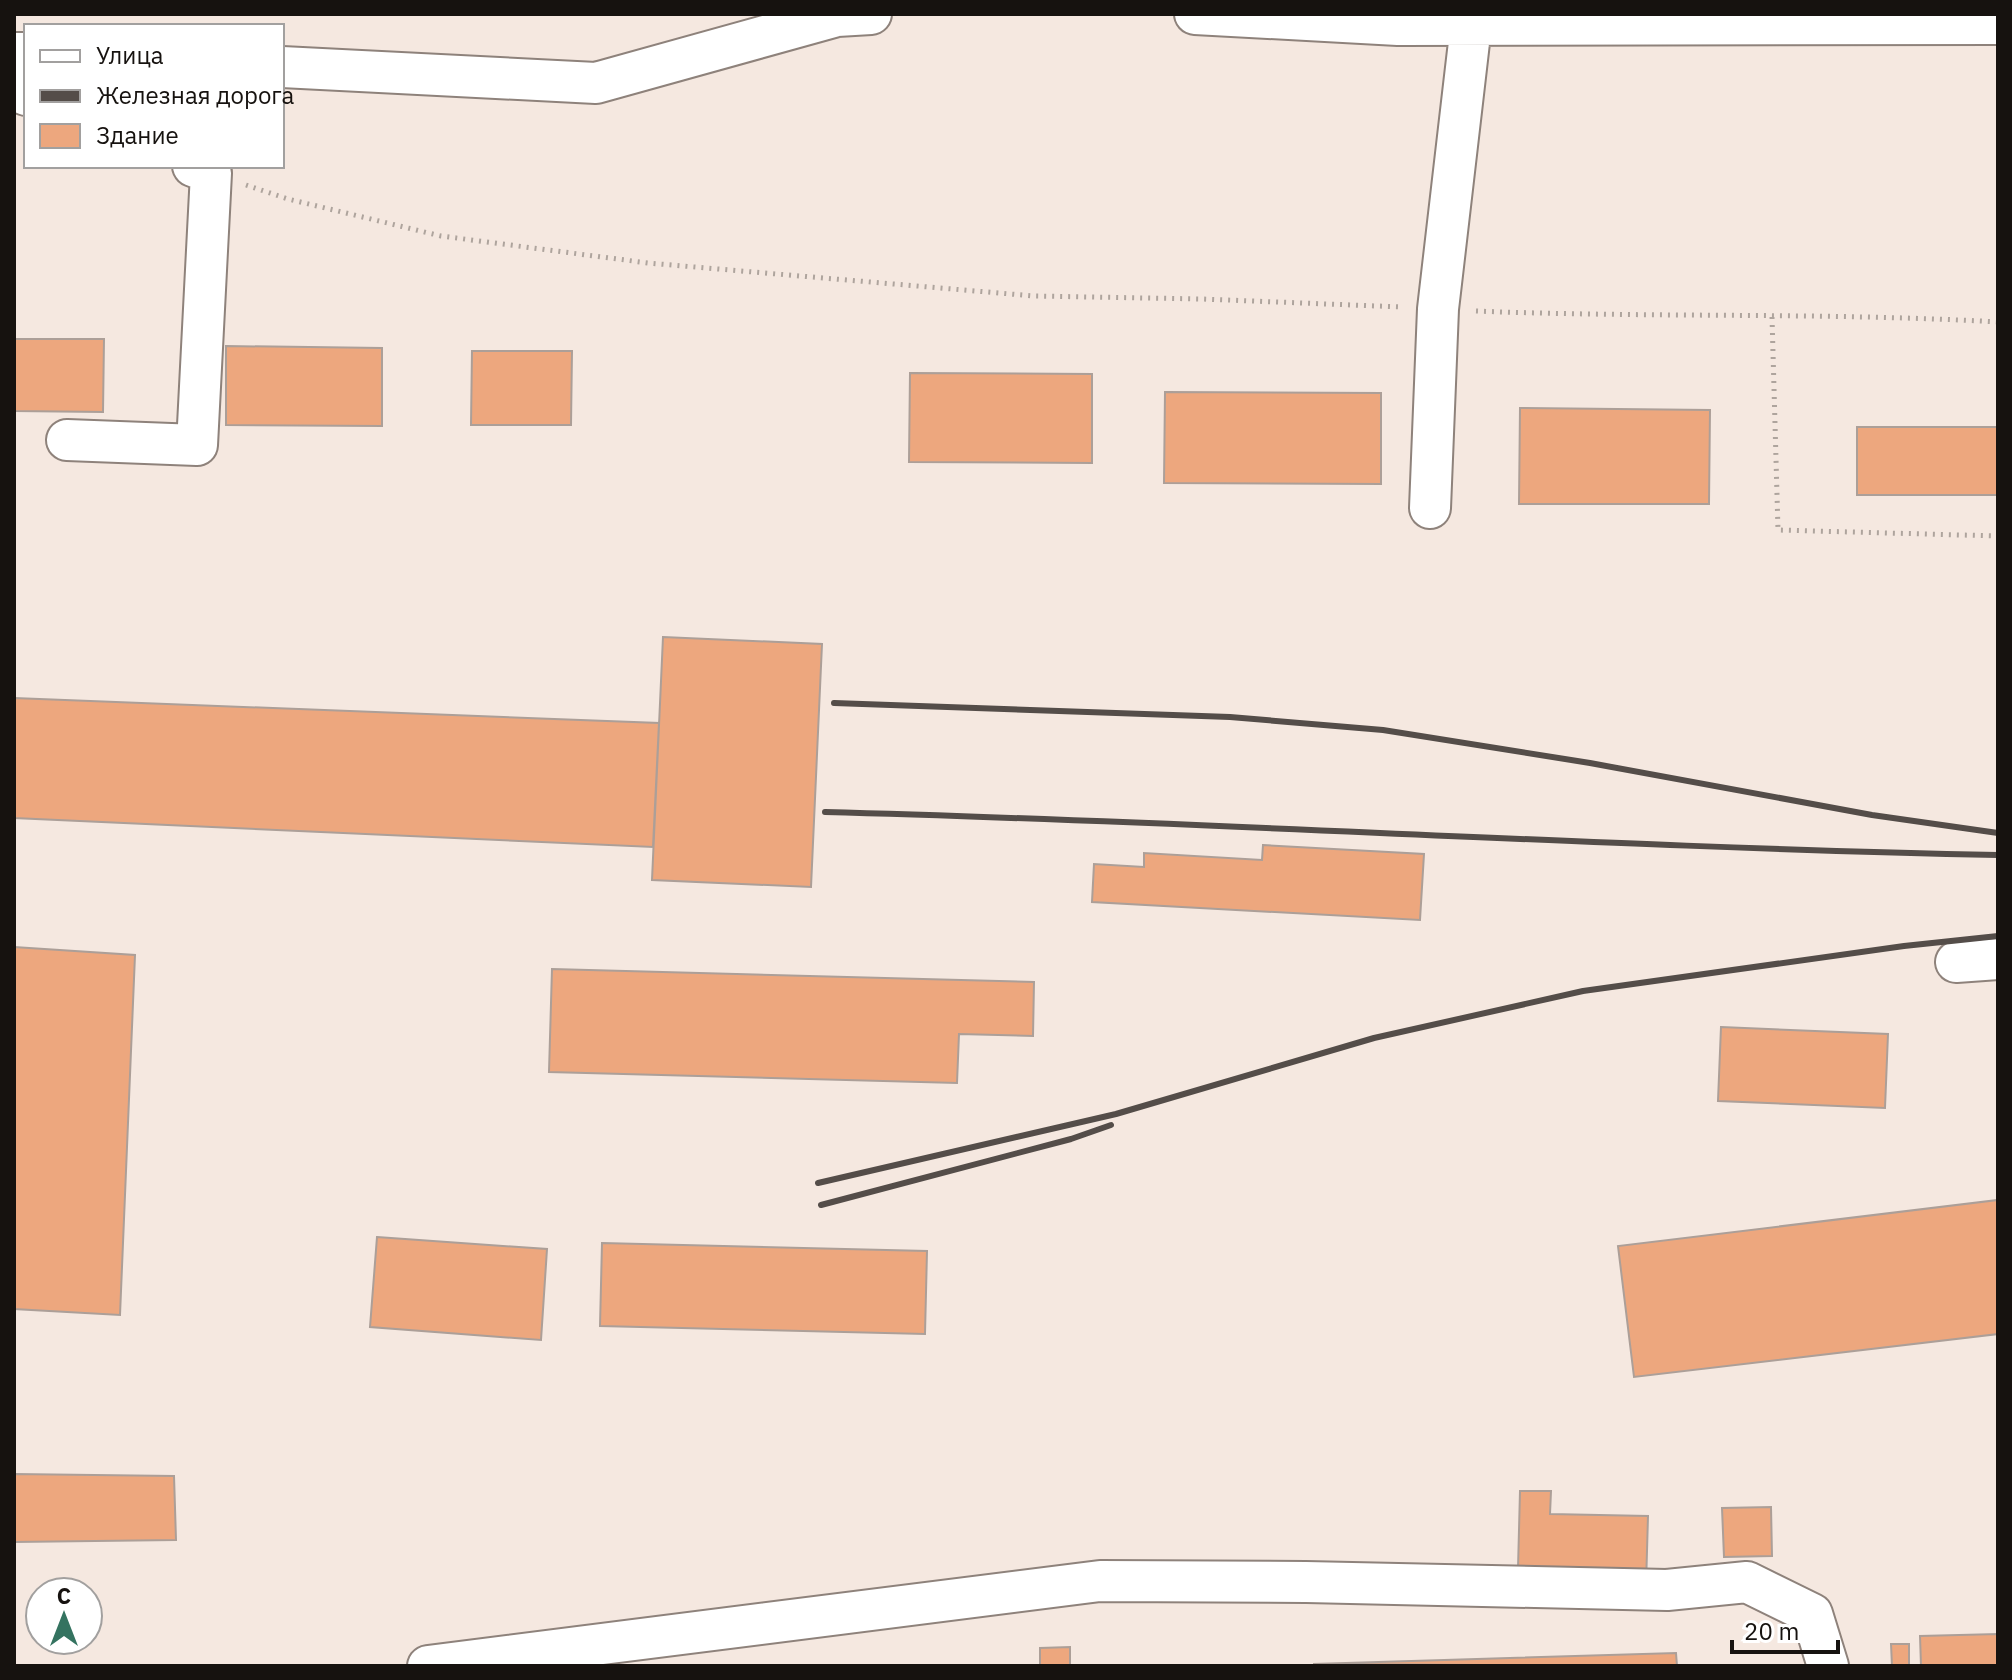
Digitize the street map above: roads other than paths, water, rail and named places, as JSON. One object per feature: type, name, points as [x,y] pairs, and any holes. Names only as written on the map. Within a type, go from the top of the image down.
[{"type":"street","points":[[284,67],[596,83],[837,16],[871,14]]},
{"type":"street","points":[[1195,14],[1398,25],[1998,24]]},
{"type":"street","points":[[1430,508],[1438,309],[1471,25]]},
{"type":"street","points":[[67,440],[197,445],[202,169]]},
{"type":"street","points":[[1956,962],[1998,959]]},
{"type":"street","points":[[428,1666],[1100,1581],[1667,1590],[1747,1582],[1812,1614],[1828,1666]]},
{"type":"railway","points":[[834,703],[1230,717],[1383,730],[1590,763],[1872,815],[1998,833]]},
{"type":"railway","points":[[825,812],[1998,855]]},
{"type":"railway","points":[[818,1183],[1116,1114],[1374,1038],[1583,991],[1904,946],[1998,936]]},
{"type":"railway","points":[[821,1205],[1071,1139],[1111,1125]]}]
